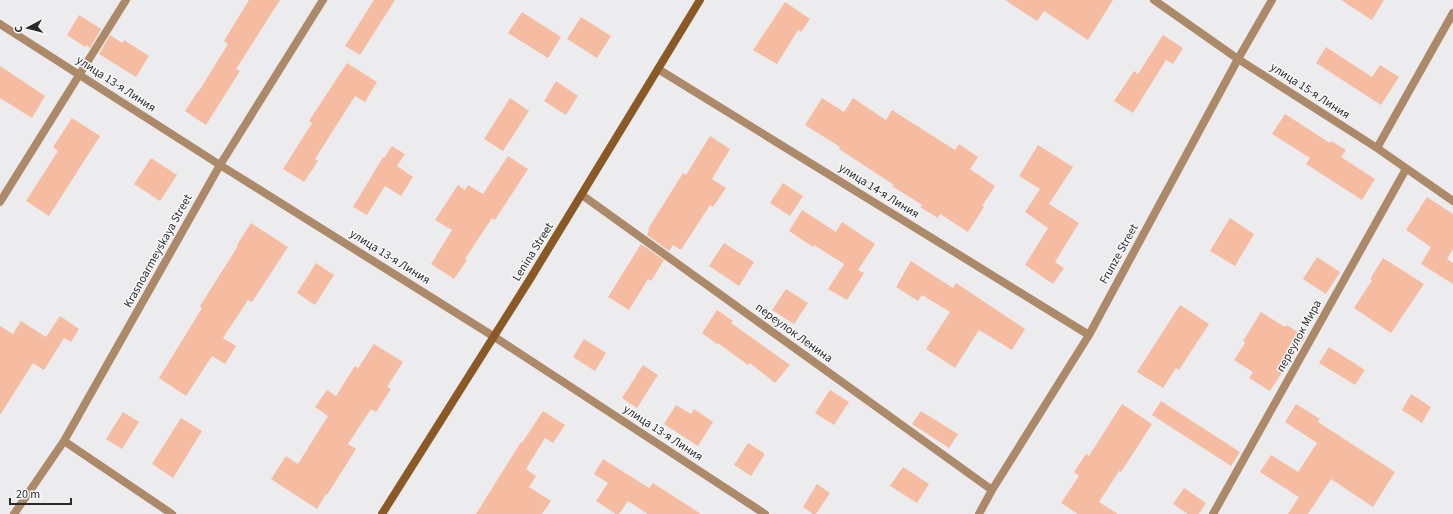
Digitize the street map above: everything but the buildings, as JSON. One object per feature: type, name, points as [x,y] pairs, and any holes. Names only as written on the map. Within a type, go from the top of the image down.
[{"type":"main road","name":"Lenina Street","points":[[382,514],[582,195],[700,0]]},
{"type":"street","points":[[0,202],[126,0]]},
{"type":"street","name":"Krasnoarmeyskaya Street","points":[[14,514],[64,441],[220,165],[322,0]]},
{"type":"street","name":"улица 15-я Линия","points":[[1154,0],[1238,59],[1376,148],[1453,201]]},
{"type":"street","name":"Frunze Street","points":[[979,514],[992,490],[1088,335],[1238,59],[1272,0]]},
{"type":"street","points":[[1376,148],[1453,13]]},
{"type":"street","name":"улица 13-я Линия","points":[[0,24],[220,165],[493,336],[765,514]]},
{"type":"street","name":"улица 14-я Линия","points":[[658,69],[1088,335]]},
{"type":"street","name":"переулок Мира","points":[[1212,514],[1406,170]]},
{"type":"street","name":"переулок Ленина","points":[[582,195],[992,490]]},
{"type":"street","points":[[64,441],[172,514]]}]
